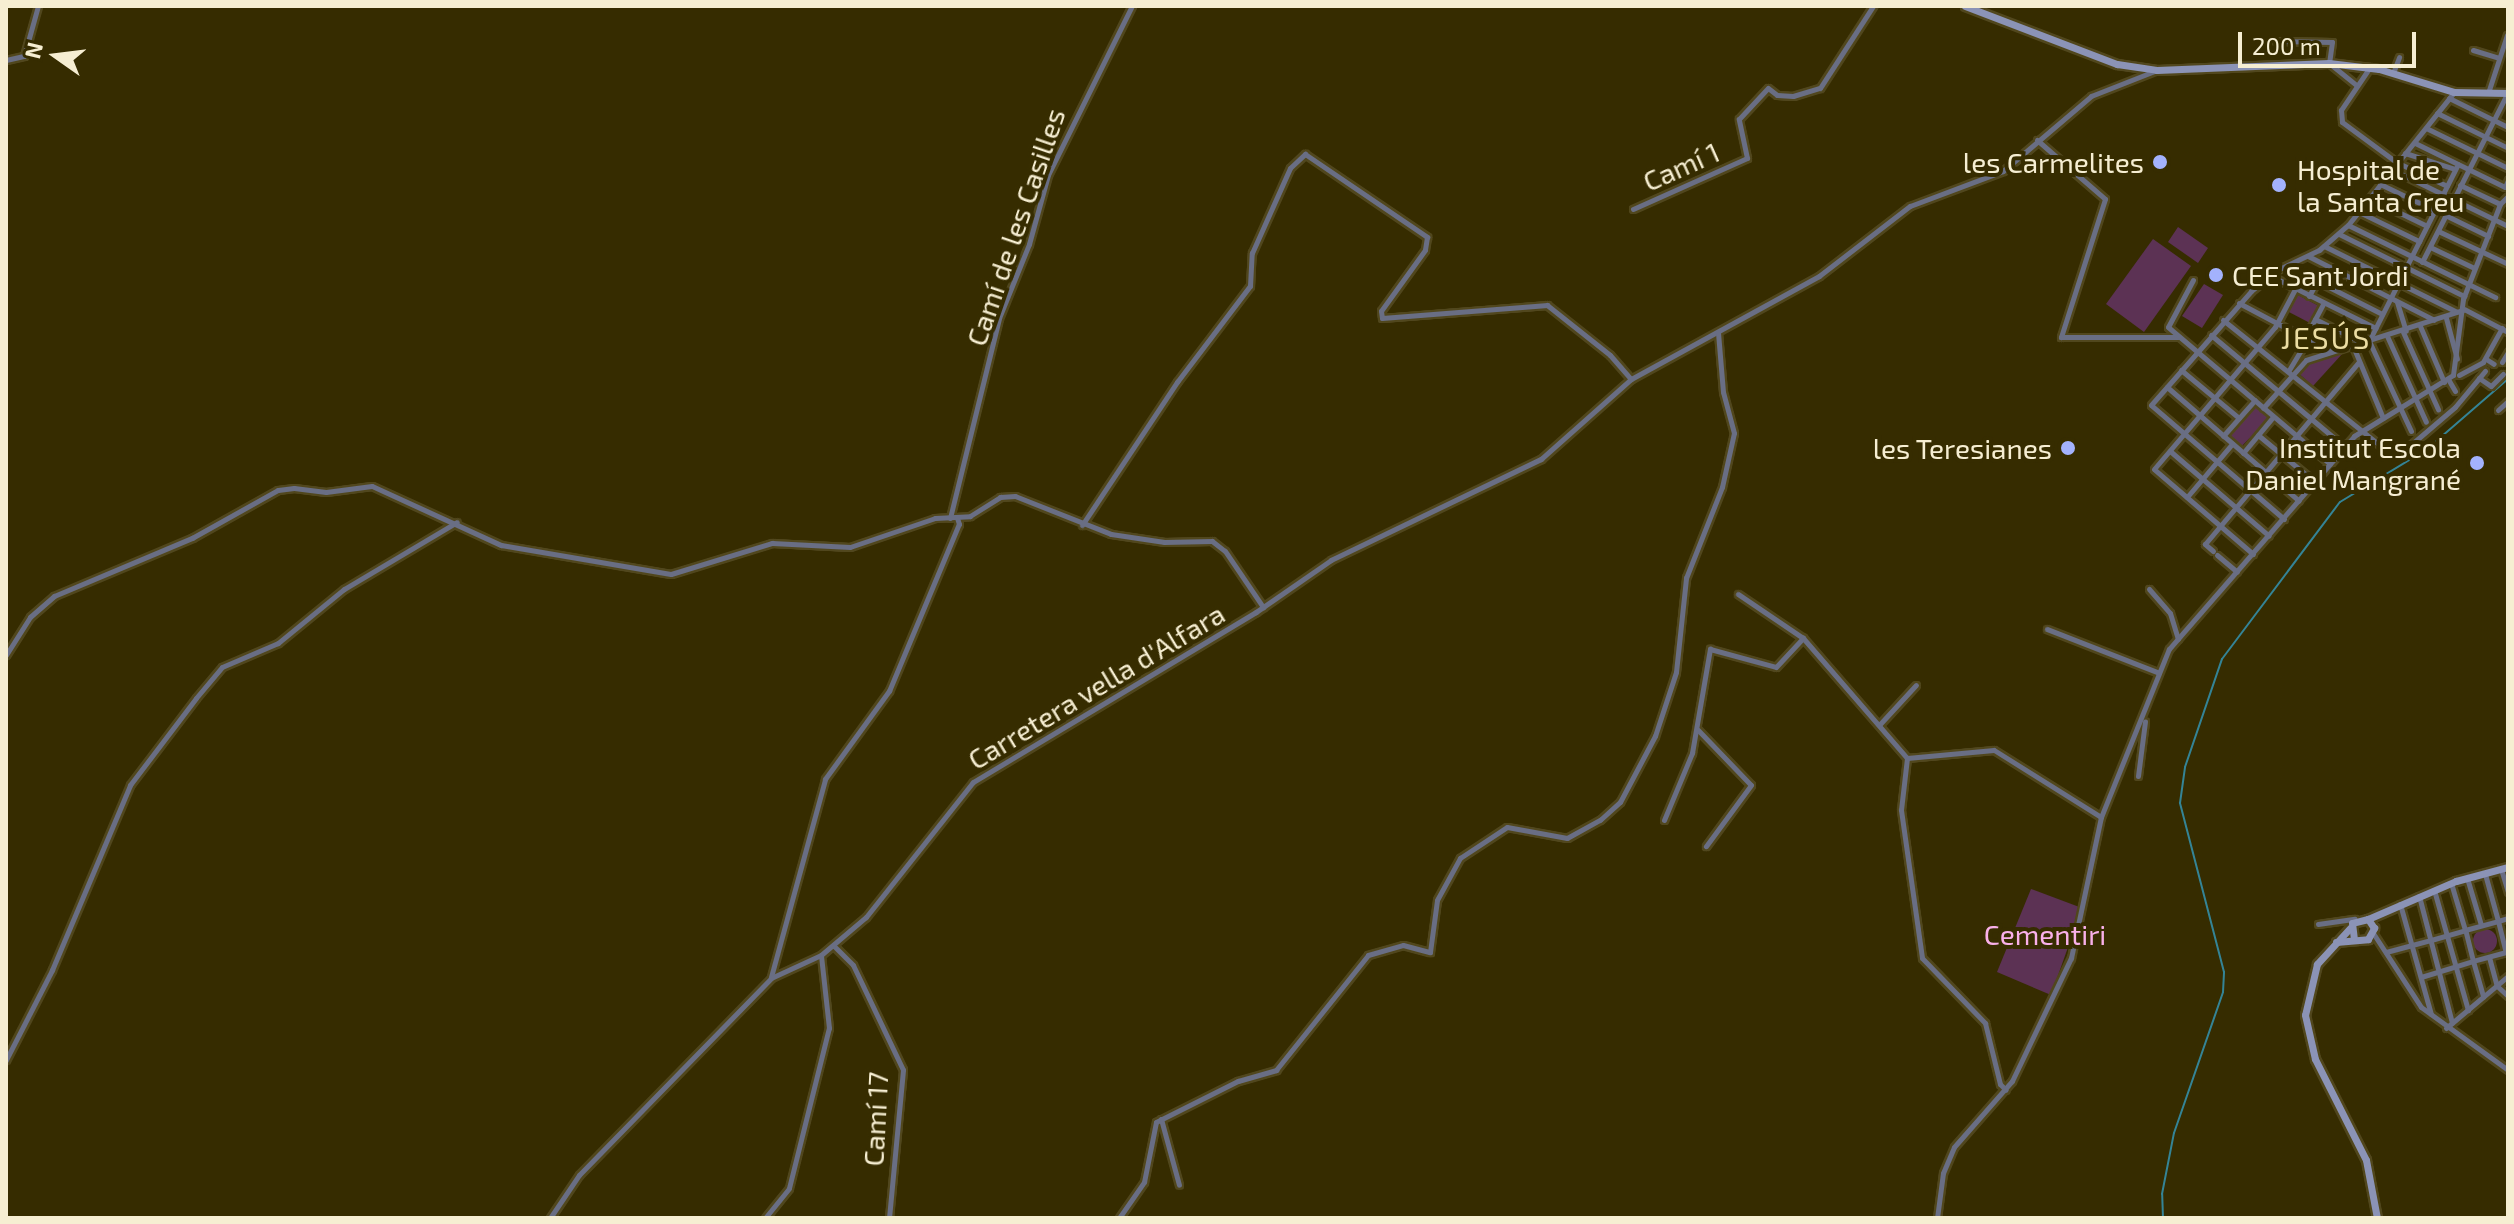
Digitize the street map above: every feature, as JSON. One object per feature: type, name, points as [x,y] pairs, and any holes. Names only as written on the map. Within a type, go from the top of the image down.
[{"type":"main road","points":[[1965,6],[2117,64],[2157,70],[2329,63],[2393,73],[2451,95],[2508,92]]},
{"type":"main road","points":[[2334,942],[2354,939],[2371,929],[2387,907],[2451,883],[2505,868]]},
{"type":"main road","points":[[2352,924],[2371,929]]},
{"type":"main road","points":[[2352,924],[2354,939]]},
{"type":"main road","points":[[2352,924],[2317,964],[2307,990],[2308,1038],[2366,1160],[2377,1218]]},
{"type":"street","points":[[6,60],[24,56],[38,6]]},
{"type":"street","name":"Camí de les Casilles","points":[[771,978],[825,779],[889,691],[959,524],[954,518],[999,318],[1029,244],[1048,175],[1132,6]]},
{"type":"street","name":"Camí 1","points":[[1633,209],[1747,158],[1739,119],[1768,88],[1793,96],[1820,88],[1873,6]]},
{"type":"street","points":[[2488,93],[2507,35]]},
{"type":"street","points":[[2276,41],[2332,42],[2329,63],[2357,86]]},
{"type":"street","points":[[2473,50],[2499,58]]},
{"type":"street","points":[[2393,73],[2399,57]]},
{"type":"street","points":[[2370,67],[2340,113],[2342,122],[2396,162],[2447,186]]},
{"type":"street","name":"Carretera vella d'Alfara","points":[[550,1218],[579,1175],[771,978],[821,955],[866,917],[973,782],[1263,607],[1331,560],[1541,459],[1631,379],[1819,276],[1910,206],[2003,171],[2091,96],[2157,70]]},
{"type":"street","points":[[2422,262],[2483,136],[2505,105],[2508,92]]},
{"type":"street","points":[[2284,519],[2151,405],[2223,320],[2269,275],[2324,246],[2348,225],[2451,95],[2508,127]]},
{"type":"street","points":[[2437,113],[2508,148]]},
{"type":"street","points":[[2426,128],[2508,168]]},
{"type":"street","points":[[2037,140],[2105,199],[2061,337],[2179,337]]},
{"type":"street","points":[[2415,143],[2457,166]]},
{"type":"street","points":[[2405,153],[2467,168],[2506,183]]},
{"type":"street","points":[[1082,525],[1177,382],[1250,286],[1252,253],[1290,168],[1305,154],[1427,237],[1425,250],[1381,311],[1382,318],[1547,305],[1610,355],[1631,379]]},
{"type":"street","points":[[2369,341],[2457,166]]},
{"type":"street","points":[[2391,169],[2508,226]]},
{"type":"street","points":[[2380,184],[2434,210]]},
{"type":"street","points":[[2460,185],[2500,204]]},
{"type":"street","points":[[1937,1218],[1943,1173],[1954,1147],[2006,1090],[2078,939],[2088,866],[2101,817],[2145,720],[2159,673],[2179,640],[2345,447],[2362,430],[2446,380],[2458,359],[2468,284],[2500,204],[2508,196]]},
{"type":"street","points":[[2369,198],[2427,226]]},
{"type":"street","points":[[2359,212],[2419,241]]},
{"type":"street","points":[[2445,215],[2488,236]]},
{"type":"street","points":[[2348,225],[2495,297]]},
{"type":"street","points":[[2438,231],[2508,264]]},
{"type":"street","points":[[2339,234],[2464,296]]},
{"type":"street","points":[[2324,246],[2457,313]]},
{"type":"street","points":[[2430,247],[2474,268]]},
{"type":"street","points":[[2309,255],[2435,321]]},
{"type":"street","points":[[2269,275],[2376,328]]},
{"type":"street","points":[[2193,280],[2167,321],[2179,337],[2330,464]]},
{"type":"street","points":[[2309,296],[2317,281],[2382,314]]},
{"type":"street","points":[[2253,554],[2154,469],[2277,324],[2295,289]]},
{"type":"street","points":[[2397,302],[2405,331],[2438,409]]},
{"type":"street","points":[[2239,303],[2332,352]]},
{"type":"street","points":[[2263,408],[2291,371],[2324,303]]},
{"type":"street","points":[[2291,371],[2306,360],[2446,318],[2464,309]]},
{"type":"street","points":[[2459,375],[2486,359],[2505,330],[2464,309]]},
{"type":"street","points":[[2446,318],[2458,359]]},
{"type":"street","points":[[2315,319],[2362,343]]},
{"type":"street","points":[[2223,320],[2291,371],[2382,447]]},
{"type":"street","points":[[2420,326],[2446,380],[2455,391]]},
{"type":"street","points":[[1119,1218],[1144,1182],[1155,1124],[1242,1079],[1276,1070],[1368,955],[1403,945],[1430,952],[1437,900],[1457,861],[1507,827],[1567,838],[1617,806],[1655,736],[1676,672],[1686,578],[1722,487],[1734,433],[1723,392],[1718,332]]},
{"type":"street","points":[[2211,335],[2345,447]]},
{"type":"street","points":[[2387,336],[2413,400],[2426,422]]},
{"type":"street","points":[[2369,341],[2398,409],[2411,431]]},
{"type":"street","points":[[2353,346],[2383,418]]},
{"type":"street","points":[[2502,362],[2508,352]]},
{"type":"street","points":[[2486,359],[2494,364]]},
{"type":"street","points":[[2237,573],[2205,544],[2359,362]]},
{"type":"street","points":[[2181,370],[2239,418]]},
{"type":"street","points":[[2407,448],[2460,402],[2485,371]]},
{"type":"street","points":[[2479,378],[2491,386],[2503,374]]},
{"type":"street","points":[[2167,387],[2299,501]]},
{"type":"street","points":[[2223,436],[2255,400]]},
{"type":"street","points":[[2498,410],[2508,401]]},
{"type":"street","points":[[2243,453],[2273,417]]},
{"type":"street","points":[[2258,435],[2315,482]]},
{"type":"street","points":[[2187,497],[2232,444]]},
{"type":"street","points":[[2170,451],[2269,536]]},
{"type":"street","points":[[6,655],[30,617],[54,596],[192,538],[278,490],[372,486],[457,521],[501,545],[671,574],[772,543],[843,549],[876,534],[974,515],[1007,495],[1082,525],[1149,541],[1212,541],[1225,551],[1263,607]]},
{"type":"street","points":[[6,1060],[52,970],[130,785],[171,727],[222,667],[278,643],[344,589],[457,521]]},
{"type":"street","points":[[2149,589],[2170,613],[2179,640]]},
{"type":"street","points":[[1738,594],[1803,638],[1907,758],[1901,810],[1922,958],[1985,1023],[2000,1084],[2006,1090]]},
{"type":"street","points":[[2047,629],[2159,673]]},
{"type":"street","points":[[1664,820],[1698,730],[1712,647],[1776,667],[1803,638]]},
{"type":"street","points":[[1880,724],[1916,685]]},
{"type":"street","points":[[2138,776],[2145,720]]},
{"type":"street","points":[[1698,730],[1751,785],[1706,846]]},
{"type":"street","points":[[1907,758],[1994,750],[2101,817]]},
{"type":"street","points":[[2505,868],[2508,892]]},
{"type":"street","points":[[2421,977],[2473,961],[2507,955],[2485,874]]},
{"type":"street","points":[[2467,878],[2481,925]]},
{"type":"street","points":[[2451,883],[2483,997]]},
{"type":"street","points":[[2434,890],[2468,1010]]},
{"type":"street","points":[[2419,896],[2452,1023]]},
{"type":"street","points":[[2400,903],[2431,1016]]},
{"type":"street","points":[[2385,951],[2508,918]]},
{"type":"street","points":[[2318,924],[2341,920],[2352,924]]},
{"type":"street","points":[[2371,929],[2421,1007],[2508,1070]]},
{"type":"street","name":"Camí 17","points":[[834,946],[853,965],[903,1070],[889,1218]]},
{"type":"street","points":[[765,1218],[789,1188],[829,1028],[821,955]]},
{"type":"street","points":[[2489,957],[2497,986],[2508,996]]},
{"type":"street","points":[[2446,1028],[2508,976]]},
{"type":"street","points":[[1161,1119],[1179,1185]]},
{"type":"green space","points":[[2178,227],[2208,248],[2198,263],[2168,242]]},
{"type":"green space","points":[[2153,239],[2191,266],[2144,332],[2106,304]]},
{"type":"green space","points":[[2204,284],[2223,295],[2202,328],[2182,316]]},
{"type":"green space","points":[[2296,294],[2319,306],[2310,323],[2287,311]]},
{"type":"green space","points":[[2343,353],[2313,386],[2297,372],[2309,361]]},
{"type":"green space","points":[[2254,404],[2269,418],[2240,448],[2228,434]]},
{"type":"green space","name":"Cementiri","points":[[2031,889],[2082,908],[2051,995],[1997,972]]},
{"type":"green space","points":[[2485,929],[2493,933],[2497,941],[2493,949],[2485,953],[2477,949],[2473,941],[2477,933]]},
{"type":"waterway","points":[[2163,1218],[2162,1194],[2174,1133],[2223,992],[2224,972],[2180,803],[2185,767],[2222,659],[2340,502],[2426,450],[2508,379]]},
{"type":"place","name":"les Carmelites","points":[[2160,162]]},
{"type":"place","name":"Hospital de la Santa Creu","points":[[2279,185]]},
{"type":"place","name":"CEE Sant Jordi","points":[[2216,275]]},
{"type":"place","name":"les Teresianes","points":[[2068,448]]},
{"type":"place","name":"Institut Escola Daniel Mangrané","points":[[2477,463]]},
{"type":"district","name":"JESÚS","points":[[2326,337]]}]
